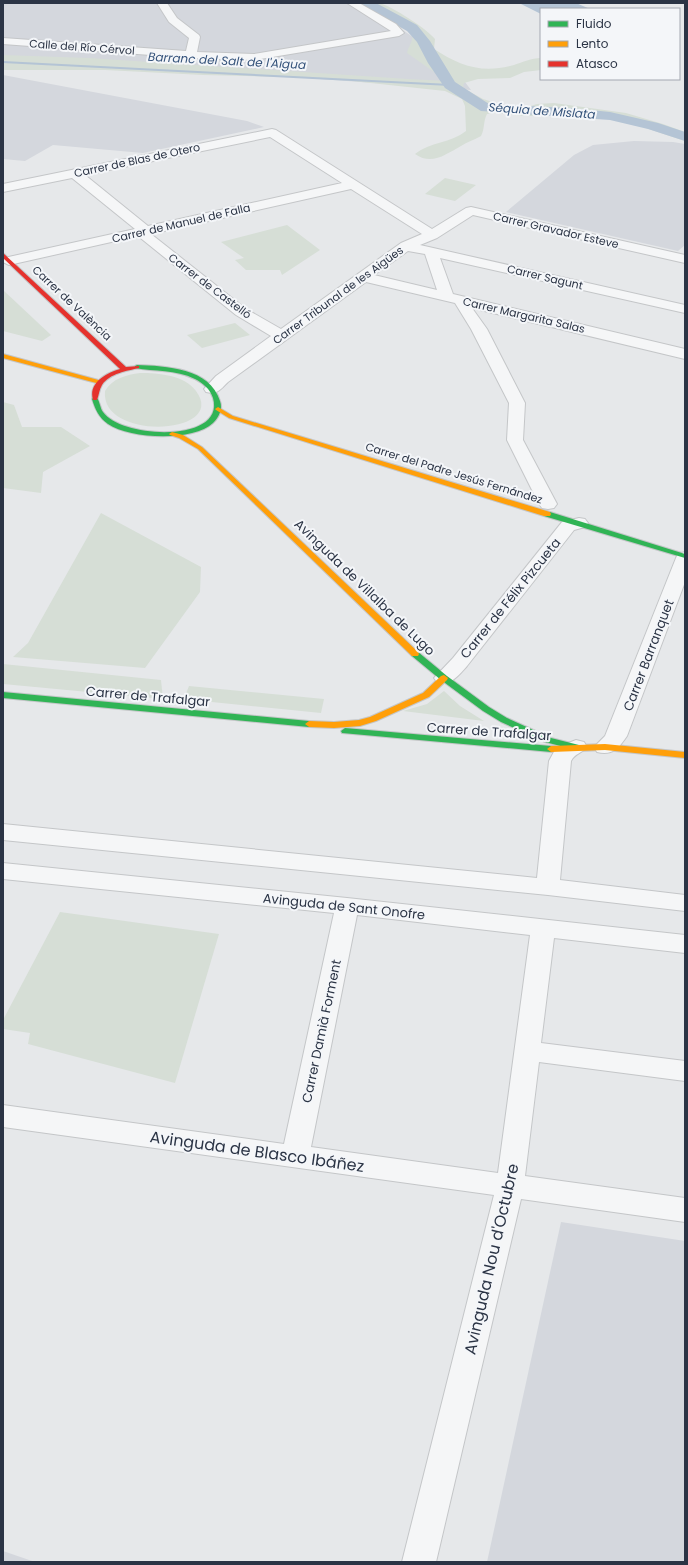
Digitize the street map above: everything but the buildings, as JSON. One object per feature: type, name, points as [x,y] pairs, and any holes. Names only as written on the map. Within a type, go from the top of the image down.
[{"type":"street","points":[[162,3],[173,20],[195,38],[191,55]]},
{"type":"street","name":"Calle del Río Cérvol","points":[[3,41],[191,55],[254,57],[399,33],[392,26],[352,3]]},
{"type":"street","name":"Carrer de Blas de Otero","points":[[3,188],[272,133],[352,185]]},
{"type":"street","name":"Carrer de Castelló","points":[[74,173],[241,312],[281,336]]},
{"type":"street","points":[[352,185],[432,235]]},
{"type":"street","name":"Carrer de Manuel de Falla","points":[[6,258],[144,232],[352,185]]},
{"type":"street","name":"Carrer Gravador Esteve","points":[[432,235],[471,211],[685,259]]},
{"type":"street","name":"Carrer Tribunal de les Aigües","points":[[212,389],[222,378],[406,246],[432,235]]},
{"type":"street","name":"Carrer Sagunt","points":[[406,246],[685,309]]},
{"type":"street","points":[[431,251],[453,298],[479,329],[517,402],[515,440],[548,504]]},
{"type":"street","name":"Carrer de València","points":[[6,258],[124,369]]},
{"type":"street","name":"Carrer Margarita Salas","points":[[363,277],[685,354]]},
{"type":"street","points":[[260,323],[286,321],[316,311]]},
{"type":"street","points":[[3,356],[100,382]]},
{"type":"street","points":[[149,367],[178,371],[193,376],[212,389],[216,395],[218,409],[215,417],[206,425],[186,432],[172,434],[148,434],[135,432],[107,420],[99,413],[93,394],[100,382],[110,375],[124,369],[149,367]]},
{"type":"street","name":"Carrer del Padre Jesús Fernández","points":[[218,409],[231,417],[685,557]]},
{"type":"street","name":"Avinguda de Villalba de Lugo","points":[[172,434],[181,436],[200,448],[411,651],[444,678],[486,709],[504,720],[548,740],[576,748]]},
{"type":"street","name":"Carrer de Félix Pizcueta","points":[[444,678],[460,662],[568,526],[579,524]]},
{"type":"street","name":"Carrer Barranquet","points":[[604,748],[612,742],[616,736],[685,557]]},
{"type":"street","points":[[411,651],[419,669]]},
{"type":"street","name":"Carrer de Trafalgar","points":[[3,695],[334,726],[360,723],[389,714],[407,703],[426,696],[444,678]]},
{"type":"street","points":[[407,703],[418,687]]},
{"type":"street","name":"Carrer de Trafalgar","points":[[291,723],[386,736],[543,749],[604,748],[685,755]]},
{"type":"street","points":[[548,887],[560,761],[564,753],[576,748]]},
{"type":"street","points":[[3,832],[548,887],[685,903]]},
{"type":"street","name":"Avinguda de Sant Onofre","points":[[3,872],[347,906],[685,944]]},
{"type":"street","name":"Carrer Damià Forment","points":[[295,1156],[347,906]]},
{"type":"street","name":"Avinguda Nou d'Octubre","points":[[419,1562],[510,1187],[543,928]]},
{"type":"street","points":[[527,1051],[685,1071]]},
{"type":"street","name":"Avinguda de Blasco Ibáñez","points":[[3,1116],[685,1210]]},
{"type":"shaded area","points":[[3,3],[362,3],[413,37],[462,78],[471,90],[3,56]]},
{"type":"shaded area","points":[[360,3],[379,3],[400,13],[417,24],[435,39],[434,49],[462,64],[472,67],[492,69],[514,65],[530,59],[540,58],[540,70],[524,72],[510,78],[478,79],[464,83],[463,87],[465,89],[483,99],[506,106],[524,108],[537,104],[554,103],[626,113],[685,132],[685,141],[632,124],[600,116],[526,116],[491,113],[487,114],[481,136],[439,158],[427,159],[415,154],[427,147],[454,138],[466,131],[465,106],[462,99],[445,91],[324,78],[203,75],[105,70],[3,70],[3,55],[89,58],[447,81],[407,53],[412,40],[411,32]]},
{"type":"shaded area","points":[[3,75],[247,121],[264,127],[143,153],[53,145],[25,161],[3,159]]},
{"type":"shaded area","points":[[634,141],[673,142],[685,144],[685,245],[678,251],[506,212],[574,155],[593,145]]},
{"type":"shaded area","points":[[445,178],[476,185],[455,201],[425,194]]},
{"type":"shaded area","points":[[287,225],[320,250],[282,275],[280,270],[246,270],[235,260],[244,258],[221,242]]},
{"type":"shaded area","points":[[3,290],[51,335],[42,341],[3,331]]},
{"type":"shaded area","points":[[235,323],[250,335],[202,348],[187,335]]},
{"type":"shaded area","points":[[140,373],[163,374],[185,381],[196,391],[201,406],[195,417],[180,424],[161,427],[140,425],[122,419],[109,407],[105,391],[116,380]]},
{"type":"shaded area","points":[[3,402],[14,405],[22,427],[61,427],[90,446],[43,472],[41,493],[3,488]]},
{"type":"shaded area","points":[[101,513],[201,567],[200,592],[145,668],[13,657],[28,643]]},
{"type":"shaded area","points":[[3,664],[161,680],[163,699],[3,684]]},
{"type":"shaded area","points":[[189,686],[324,699],[321,713],[192,700],[185,696]]},
{"type":"shaded area","points":[[444,691],[460,706],[484,721],[403,711],[427,704]]},
{"type":"shaded area","points":[[60,912],[219,934],[175,1083],[28,1044],[30,1033],[3,1029],[3,1020]]},
{"type":"shaded area","points":[[561,1222],[685,1241],[685,1562],[487,1562]]},
{"type":"shaded area","points":[[3,1551],[35,1562],[3,1562]]},
{"type":"water","points":[[519,3],[576,3],[588,8],[540,8],[540,14]]},
{"type":"waterway","name":"Séquia de Mislata","points":[[367,3],[412,28],[423,41],[435,63],[450,85],[486,108],[570,112],[610,116],[653,126],[685,137]]},
{"type":"waterway","name":"Barranc del Salt de l'Aigua","points":[[3,62],[450,85]]},
{"type":"traffic: fast","points":[[95,399],[100,412],[110,422],[125,429],[143,433],[162,435],[196,430],[208,424],[214,418],[218,410],[218,404],[215,393],[208,384],[186,373],[160,368],[137,367]]},
{"type":"traffic: fast","points":[[547,514],[685,556]]},
{"type":"traffic: fast","points":[[415,654],[444,678],[486,709],[504,720],[548,740],[576,747]]},
{"type":"traffic: fast","points":[[3,695],[309,724]]},
{"type":"traffic: fast","points":[[345,731],[551,749]]},
{"type":"traffic: slow","points":[[3,356],[100,382]]},
{"type":"traffic: slow","points":[[218,409],[231,417],[547,514]]},
{"type":"traffic: slow","points":[[172,434],[181,436],[200,448],[415,654]]},
{"type":"traffic: slow","points":[[309,724],[334,725],[360,723],[373,719],[426,695],[444,678]]},
{"type":"traffic: slow","points":[[551,749],[605,747],[685,755]]},
{"type":"traffic: jam","points":[[3,255],[124,369]]},
{"type":"traffic: jam","points":[[95,399],[96,391],[103,380],[116,372],[137,367]]}]
